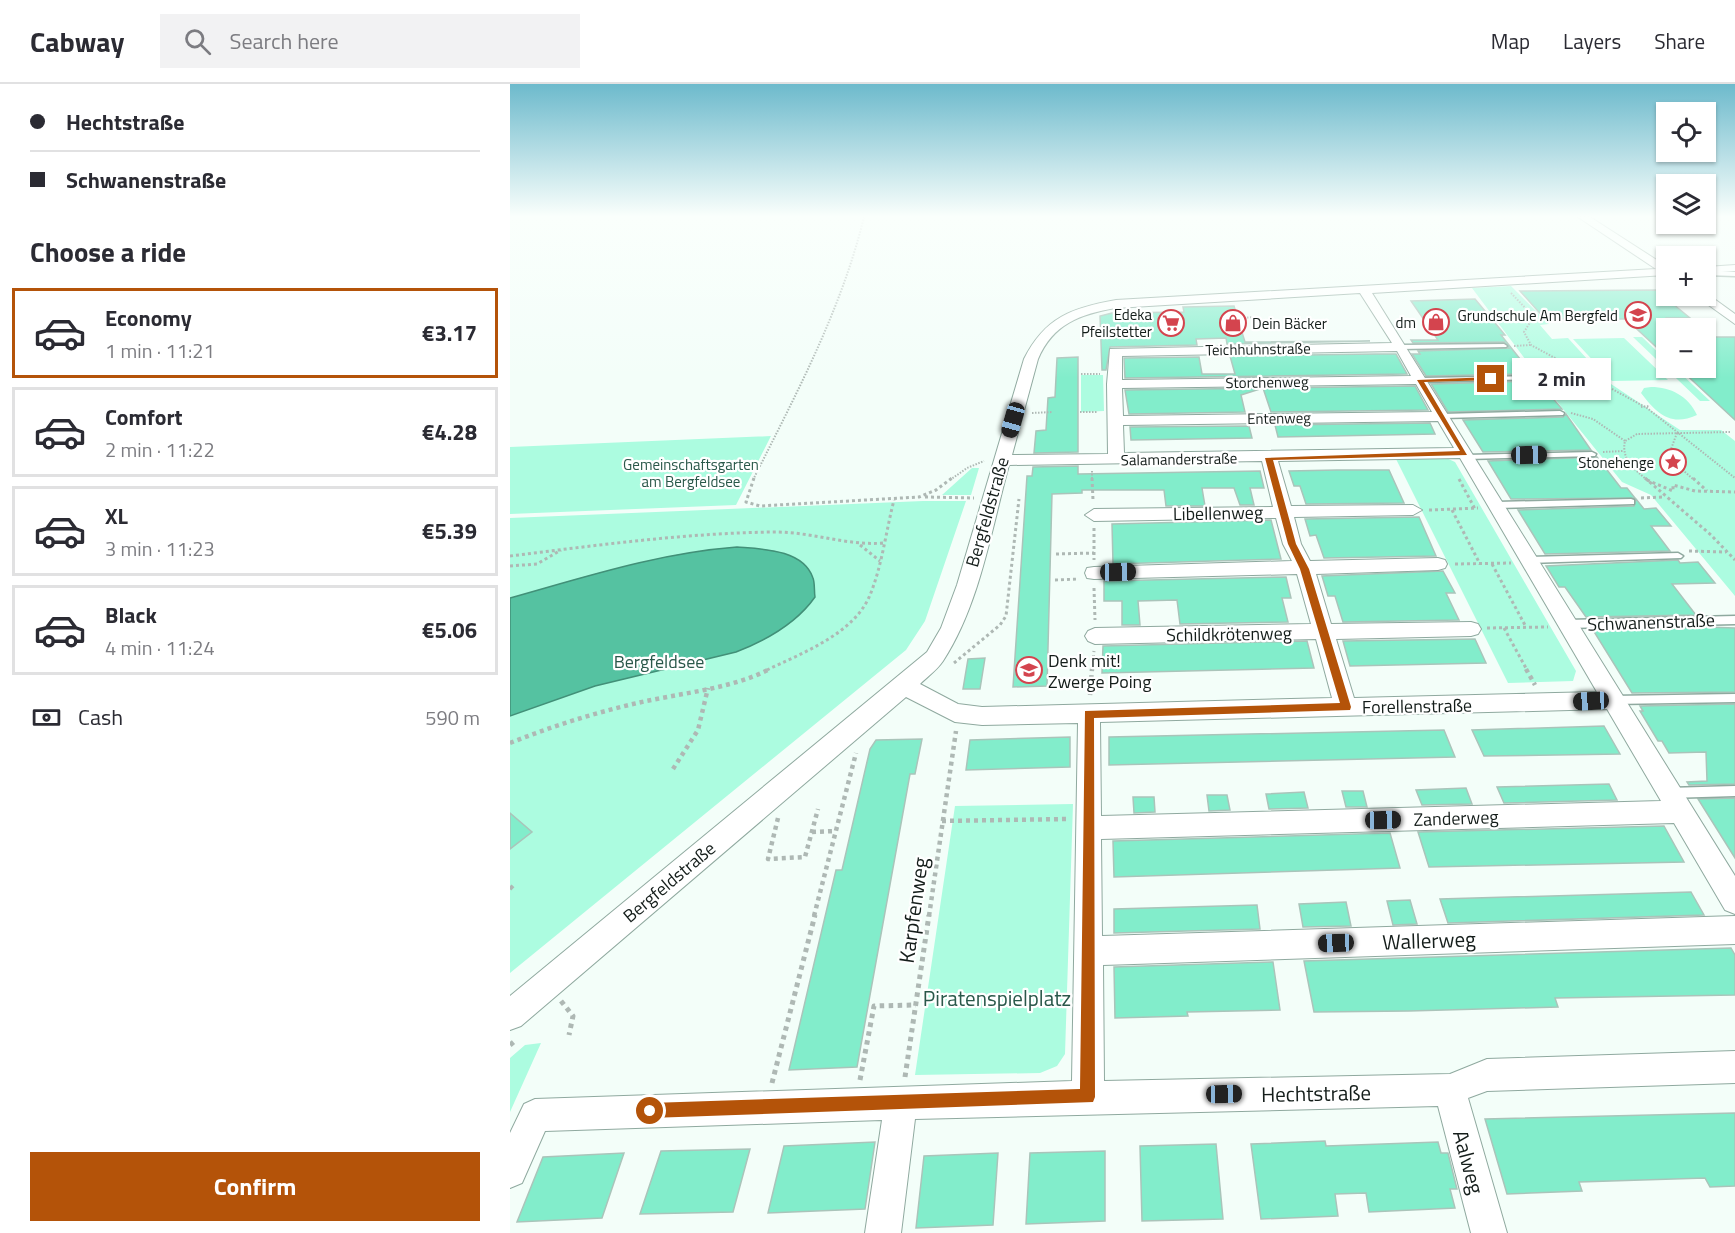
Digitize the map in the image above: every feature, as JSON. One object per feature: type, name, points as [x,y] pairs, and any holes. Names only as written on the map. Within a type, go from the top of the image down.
[{"type":"street","name":"Bergfeldstraße","points":[[510,1014],[904,686],[934,658],[951,629],[990,461],[1036,344],[1049,329],[1064,318],[1083,311],[1116,304],[1656,273]]},
{"type":"street","name":"Schwanenstraße","points":[[1364,290],[1497,505],[1735,901]]},
{"type":"street","points":[[1715,306],[1735,321]]},
{"type":"street","name":"Teichhuhnstraße","points":[[1114,384],[1115,352],[1401,347]]},
{"type":"street","name":"Storchenweg","points":[[1114,384],[1420,380]]},
{"type":"street","points":[[1114,384],[1116,459]]},
{"type":"street","name":"Entenweg","points":[[1115,421],[1442,416]]},
{"type":"street","name":"Salamanderstraße","points":[[990,461],[1466,455]]},
{"type":"street","points":[[1269,458],[1292,544],[1305,569],[1346,707]]},
{"type":"street","name":"Libellenweg","points":[[1094,515],[1413,510]]},
{"type":"street","points":[[1089,576],[1438,564]]},
{"type":"street","name":"Schildkrötenweg","points":[[1095,636],[1471,628]]},
{"type":"street","name":"Forellenstraße","points":[[904,686],[955,712],[982,716],[1545,704],[1613,700]]},
{"type":"street","points":[[1088,1097],[1083,823],[1089,714]]},
{"type":"street","name":"Zanderweg","points":[[1083,823],[1675,802]]},
{"type":"street","name":"Wallerweg","points":[[1087,951],[1735,930]]},
{"type":"street","name":"Hechtstraße","points":[[510,1172],[535,1115],[1088,1097],[1450,1090],[1487,1075],[1735,1067]]},
{"type":"street","name":"Aalweg","points":[[1450,1090],[1489,1233]]},
{"type":"street","points":[[883,1233],[901,1104]]},
{"type":"lane","points":[[1716,273],[1735,274]]},
{"type":"lane","points":[[1401,347],[1504,346]]},
{"type":"lane","points":[[1420,380],[1539,378]]},
{"type":"lane","points":[[1442,416],[1560,413]]},
{"type":"lane","points":[[1466,455],[1592,454]]},
{"type":"lane","points":[[1497,505],[1631,502]]},
{"type":"lane","points":[[1529,560],[1678,556]]},
{"type":"lane","name":"Schwanenstraße","points":[[1567,624],[1735,620]]},
{"type":"lane","points":[[1613,700],[1735,698]]},
{"type":"lane","points":[[1675,802],[1735,791]]},
{"type":"path","points":[[850,271],[836,312],[748,491],[746,502],[760,506],[919,497],[974,498]]},
{"type":"path","points":[[1502,281],[1531,314],[1531,321],[1524,332],[1531,345],[1578,369],[1641,407],[1679,433],[1735,478]]},
{"type":"path","points":[[1238,318],[1255,317]]},
{"type":"path","points":[[1539,378],[1578,369]]},
{"type":"path","points":[[1034,403],[1031,413],[1053,412]]},
{"type":"path","points":[[1641,407],[1650,406]]},
{"type":"path","points":[[1560,413],[1587,415],[1602,422],[1624,441]]},
{"type":"path","points":[[1624,441],[1637,434],[1731,432]]},
{"type":"path","points":[[1679,433],[1668,457],[1708,492]]},
{"type":"path","points":[[1624,441],[1623,451],[1631,466],[1711,535],[1735,560]]},
{"type":"path","points":[[919,497],[942,489],[969,465],[990,461]]},
{"type":"path","points":[[1458,478],[1474,509]]},
{"type":"path","points":[[1647,480],[1657,482],[1673,491],[1673,485],[1678,484],[1690,490],[1735,492]]},
{"type":"path","points":[[971,509],[977,489]]},
{"type":"path","points":[[1631,502],[1642,498],[1665,497]]},
{"type":"path","points":[[510,743],[569,721],[632,704],[752,678],[821,644],[852,620],[870,596],[894,500]]},
{"type":"path","points":[[1413,510],[1474,509],[1497,505]]},
{"type":"path","points":[[1452,510],[1480,564]]},
{"type":"path","points":[[510,556],[640,539],[735,532],[832,537],[859,545],[880,561]]},
{"type":"path","points":[[859,545],[884,543]]},
{"type":"path","points":[[510,566],[520,568],[538,563],[553,557],[561,550]]},
{"type":"path","points":[[1678,556],[1686,551],[1727,552]]},
{"type":"path","points":[[1056,554],[1094,553]]},
{"type":"path","points":[[1438,564],[1492,564],[1529,560]]},
{"type":"path","points":[[1492,564],[1526,627]]},
{"type":"path","points":[[1055,580],[1089,576]]},
{"type":"path","points":[[1471,628],[1567,624]]},
{"type":"path","points":[[1504,628],[1545,704]]},
{"type":"path","points":[[673,769],[698,730],[708,688]]},
{"type":"path","name":"Karpfenweg","points":[[901,1104],[957,722]]},
{"type":"path","points":[[766,1107],[858,745]]},
{"type":"path","points":[[778,815],[768,859],[805,857],[818,809]]},
{"type":"path","points":[[942,821],[1083,823]]},
{"type":"path","points":[[812,832],[836,831]]},
{"type":"path","points":[[561,1001],[573,1016],[569,1035]]},
{"type":"path","points":[[856,1105],[874,1006],[916,1005]]},
{"type":"green space","points":[[1511,286],[1549,324],[1540,325],[1552,339],[1568,338],[1608,382],[1680,430],[1721,430],[1735,441],[1735,596],[1651,495],[1622,482],[1555,399],[1472,288]]},
{"type":"green space","points":[[1633,337],[1642,337],[1656,350],[1656,359]]},
{"type":"green space","points":[[1624,338],[1656,369],[1656,378],[1668,380],[1612,381],[1573,339]]},
{"type":"green space","points":[[1081,375],[1103,375],[1104,411],[1081,412]]},
{"type":"green space","points":[[1676,378],[1686,378],[1710,401],[1700,401]]},
{"type":"green space","points":[[1651,387],[1678,394],[1689,403],[1697,415],[1680,420],[1665,416],[1653,407],[1641,393],[1644,388]]},
{"type":"green space","name":"Gemeinschaftsgarten am Bergfeldsee","points":[[771,436],[736,505],[510,514],[510,447]]},
{"type":"green space","points":[[1395,457],[1444,457],[1455,462],[1576,671],[1573,681],[1508,683]]},
{"type":"green space","points":[[972,468],[979,468],[971,495],[942,495]]},
{"type":"green space","name":"Bergfeldsee","points":[[966,501],[925,621],[906,650],[510,973],[510,518]]},
{"type":"green space","name":"Piratenspielplatz","points":[[1073,804],[1065,1054],[1057,1066],[1040,1073],[915,1075],[955,806]]},
{"type":"green space","points":[[541,1043],[510,1112],[510,1058],[525,1045]]},
{"type":"shaded area","name":"Bergfeldsee","points":[[737,547],[780,552],[800,561],[808,568],[813,578],[815,597],[799,615],[780,630],[736,652],[595,686],[510,716],[510,598],[650,560]]},
{"type":"building","points":[[1656,290],[1656,306],[1675,306],[1690,318],[1656,318],[1656,347],[1626,319],[1545,319],[1520,291]]},
{"type":"building","points":[[1475,299],[1505,335],[1501,335],[1532,374],[1426,376],[1412,354],[1420,354],[1418,351],[1509,348],[1504,342],[1413,343],[1411,340],[1438,340],[1411,301]]},
{"type":"building","points":[[1234,306],[1245,342],[1370,341],[1227,344],[1226,338],[1196,339],[1197,345],[1110,347],[1106,370],[1102,370],[1100,316],[1112,313],[1184,312],[1183,307]]},
{"type":"building","points":[[1716,337],[1735,337],[1735,420],[1690,378],[1716,378]]},
{"type":"building","points":[[1396,354],[1407,374],[1125,378],[1124,358],[1199,357],[1202,374],[1235,374],[1230,356]]},
{"type":"building","points":[[1078,357],[1078,452],[1034,453],[1036,431],[1046,430],[1048,398],[1055,397],[1057,358]]},
{"type":"building","points":[[1538,381],[1562,409],[1448,412],[1431,384]]},
{"type":"building","points":[[1415,386],[1428,410],[1271,412],[1263,388]]},
{"type":"building","points":[[1263,388],[1241,395],[1245,412],[1129,414],[1125,390]]},
{"type":"building","points":[[1566,414],[1591,450],[1483,452],[1463,420],[1563,417]]},
{"type":"building","points":[[1430,423],[1435,434],[1278,437],[1275,425]]},
{"type":"building","points":[[1249,426],[1252,438],[1131,440],[1130,427]]},
{"type":"building","points":[[1597,457],[1621,488],[1627,488],[1635,498],[1511,499],[1488,461]]},
{"type":"building","points":[[1078,466],[1078,474],[1260,471],[1264,488],[1250,488],[1254,505],[1240,505],[1234,488],[1202,488],[1205,506],[1166,506],[1164,490],[1082,490],[1082,493],[1052,494],[1047,686],[1013,687],[1027,476],[1032,476],[1033,467]]},
{"type":"building","points":[[1389,470],[1404,503],[1306,504],[1300,486],[1294,486],[1289,471]]},
{"type":"building","points":[[1636,499],[1644,509],[1656,508],[1671,526],[1651,526],[1670,551],[1545,554],[1518,510],[1634,506]]},
{"type":"building","points":[[1419,517],[1436,556],[1324,558],[1316,535],[1310,536],[1305,519]]},
{"type":"building","points":[[1271,520],[1281,559],[1113,564],[1112,524]]},
{"type":"building","points":[[1678,560],[1680,563],[1698,562],[1715,583],[1672,584],[1696,615],[1586,617],[1565,587],[1559,587],[1546,566]]},
{"type":"building","points":[[1443,571],[1455,593],[1446,593],[1459,620],[1343,622],[1335,596],[1328,596],[1322,576]]},
{"type":"building","points":[[1286,577],[1291,598],[1282,598],[1288,622],[1180,624],[1177,600],[1138,601],[1140,625],[1122,625],[1122,601],[1104,601],[1104,581]]},
{"type":"building","points":[[1735,628],[1735,692],[1632,693],[1593,630]]},
{"type":"building","points":[[1475,639],[1486,663],[1350,666],[1343,641]]},
{"type":"building","points":[[1307,641],[1314,668],[1102,673],[1103,646]]},
{"type":"building","points":[[985,658],[980,689],[963,689],[968,659]]},
{"type":"building","points":[[1735,704],[1735,784],[1689,785],[1687,782],[1707,781],[1706,752],[1669,753],[1662,741],[1658,741],[1640,711],[1643,711],[1640,706]]},
{"type":"building","points":[[1604,726],[1620,754],[1484,756],[1472,730]]},
{"type":"building","points":[[1444,730],[1455,757],[1109,765],[1109,737]]},
{"type":"building","points":[[1070,737],[1070,767],[966,770],[970,740]]},
{"type":"building","points":[[922,739],[915,774],[910,774],[857,1067],[789,1070],[836,870],[842,870],[870,749],[876,740]]},
{"type":"building","points":[[1609,784],[1617,800],[1504,803],[1497,787]]},
{"type":"building","points":[[1466,788],[1472,804],[1422,805],[1416,790]]},
{"type":"building","points":[[1342,791],[1363,791],[1367,807],[1346,807]]},
{"type":"building","points":[[1304,792],[1308,808],[1269,809],[1266,794]]},
{"type":"building","points":[[1207,795],[1227,795],[1230,810],[1209,811]]},
{"type":"building","points":[[1133,797],[1154,797],[1155,812],[1134,813]]},
{"type":"building","points":[[1735,798],[1735,858],[1698,799]]},
{"type":"building","points":[[510,813],[532,832],[510,849]]},
{"type":"building","points":[[1664,826],[1684,862],[1429,867],[1418,832]]},
{"type":"building","points":[[1390,833],[1400,868],[1114,877],[1113,841]]},
{"type":"building","points":[[1691,892],[1704,915],[1448,923],[1440,899]]},
{"type":"building","points":[[1410,900],[1417,924],[1393,925],[1387,901]]},
{"type":"building","points":[[1346,902],[1351,926],[1303,927],[1299,904]]},
{"type":"building","points":[[1257,905],[1260,929],[1114,933],[1114,909]]},
{"type":"building","points":[[1731,948],[1735,955],[1735,995],[1555,998],[1558,1007],[1314,1012],[1304,961]]},
{"type":"building","points":[[1273,962],[1280,1010],[1187,1012],[1188,1016],[1115,1018],[1114,967]]},
{"type":"building","points":[[1735,1113],[1735,1186],[1710,1187],[1705,1178],[1579,1182],[1582,1191],[1507,1194],[1485,1119]]},
{"type":"building","points":[[1325,1141],[1326,1146],[1438,1142],[1441,1153],[1448,1153],[1457,1189],[1450,1189],[1455,1208],[1369,1212],[1366,1193],[1335,1194],[1338,1216],[1261,1219],[1251,1144]]},
{"type":"building","points":[[875,1142],[865,1209],[768,1213],[784,1146]]},
{"type":"building","points":[[1216,1144],[1223,1219],[1142,1221],[1140,1146]]},
{"type":"building","points":[[750,1149],[733,1212],[640,1214],[661,1151]]},
{"type":"building","points":[[1105,1151],[1105,1221],[1026,1224],[1030,1153]]},
{"type":"building","points":[[624,1153],[602,1218],[517,1222],[543,1157]]},
{"type":"building","points":[[998,1153],[993,1225],[916,1228],[924,1156]]},
{"type":"place","name":"Grundschule Am Bergfeld","points":[[1638,315]]},
{"type":"place","name":"dm","points":[[1436,322]]},
{"type":"place","name":"Edeka Pfeilstetter","points":[[1171,323]]},
{"type":"place","name":"Dein Bäcker","points":[[1233,323]]},
{"type":"place","name":"Stonehenge","points":[[1673,462]]},
{"type":"place","name":"Denk mit! Zwerge Poing","points":[[1029,670]]},
{"type":"route","points":[[650,1111],[1088,1097],[1089,714],[1346,707],[1305,569],[1292,544],[1269,458],[1464,453],[1420,380],[1491,379]]}]
